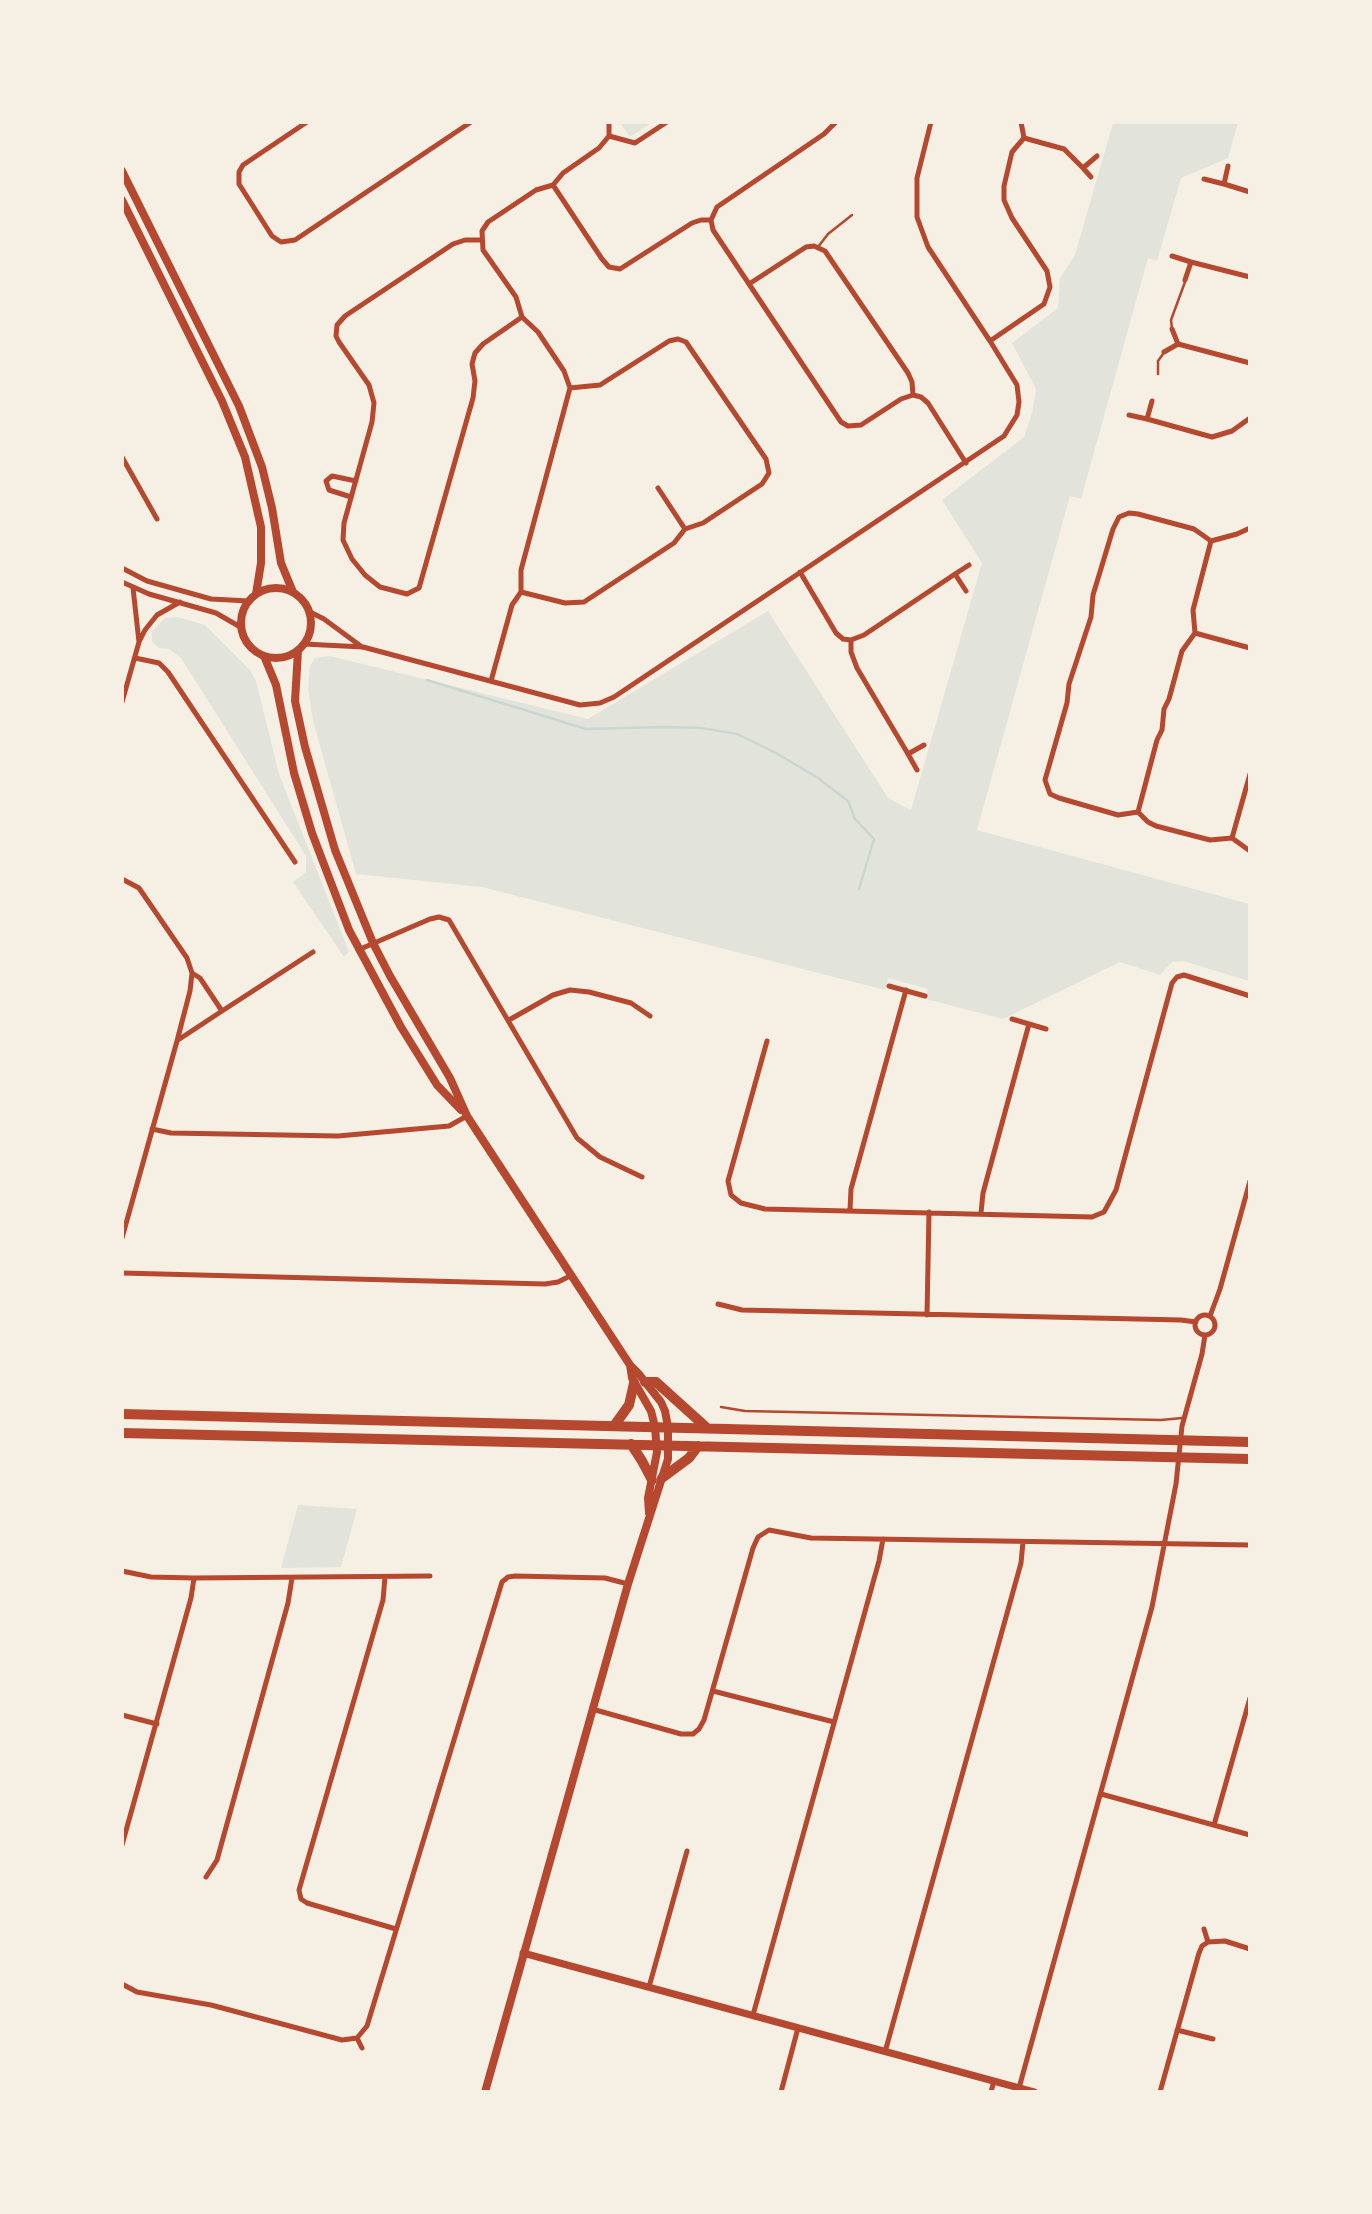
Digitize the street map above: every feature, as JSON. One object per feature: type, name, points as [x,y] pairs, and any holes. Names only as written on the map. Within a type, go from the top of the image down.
[{"type":"highway","points":[[614,1426],[640,1383],[656,1382],[707,1428]]},
{"type":"highway","points":[[122,1414],[1250,1442]]},
{"type":"highway","points":[[122,1433],[1250,1459]]},
{"type":"highway","points":[[631,1444],[657,1479],[689,1458],[698,1446]]},
{"type":"main road","points":[[122,171],[247,424],[268,488],[281,563],[293,592],[306,604],[310,612],[312,623],[301,647],[295,701],[313,780],[342,868],[373,943],[450,1078],[467,1116],[630,1365],[640,1383],[655,1427],[656,1501],[649,1513],[628,1584],[485,2091]]},
{"type":"main road","points":[[122,200],[222,401],[245,457],[261,527],[261,563],[256,594]]},
{"type":"main road","points":[[293,592],[274,588],[256,594],[244,610],[242,628],[249,645],[264,656],[287,656],[301,647]]},
{"type":"main road","points":[[264,656],[276,685],[294,772],[312,834],[358,950],[401,1027],[438,1085],[467,1116]]},
{"type":"main road","points":[[640,1383],[665,1411],[668,1427],[670,1445],[657,1479]]},
{"type":"street","points":[[307,122],[243,165],[239,172],[239,184],[272,236],[281,242],[295,240],[471,122]]},
{"type":"street","points":[[491,681],[512,605],[521,592],[521,570],[570,388],[564,371],[538,332],[523,317],[516,297],[486,254],[481,240],[482,231],[488,222],[536,190],[552,185],[563,173],[599,148],[609,136],[609,122]]},
{"type":"street","points":[[609,136],[635,142],[667,122]]},
{"type":"street","points":[[836,122],[824,134],[717,207],[711,220],[713,230],[845,424],[852,426],[865,423],[901,399],[913,395],[921,397],[928,403],[966,463]]},
{"type":"street","points":[[301,647],[363,647],[580,705],[600,704],[1004,436],[1015,421],[1018,408],[1018,391],[1014,378],[928,247],[917,216],[917,178],[931,122]]},
{"type":"street","points":[[1021,122],[1024,138]]},
{"type":"street","points":[[990,341],[1044,304],[1050,287],[1046,271],[1012,218],[1004,200],[1005,179],[1012,152],[1024,138]]},
{"type":"street","points":[[1024,138],[1064,149],[1091,177]]},
{"type":"street","points":[[1083,168],[1097,156]]},
{"type":"street","points":[[1224,184],[1228,166]]},
{"type":"street","points":[[1204,179],[1250,192]]},
{"type":"street","points":[[552,185],[601,259],[613,269],[627,266],[698,220],[711,220]]},
{"type":"street","points":[[481,240],[465,240],[453,244],[340,320],[336,336],[369,385],[374,403],[372,422],[343,532],[345,545],[352,559],[372,582],[380,587],[403,594],[416,592],[422,583],[473,398],[473,358],[483,344],[523,317]]},
{"type":"street","points":[[749,284],[802,250],[810,246],[818,247],[829,255],[908,373],[913,395]]},
{"type":"street","points":[[1172,256],[1250,277]]},
{"type":"street","points":[[1185,280],[1191,261]]},
{"type":"street","points":[[1172,328],[1178,344]]},
{"type":"street","points":[[521,592],[565,603],[584,602],[674,542],[685,529],[703,523],[762,484],[769,473],[766,459],[690,345],[682,340],[673,339],[600,385],[570,388]]},
{"type":"street","points":[[1164,352],[1178,344],[1250,363]]},
{"type":"street","points":[[1147,419],[1152,401]]},
{"type":"street","points":[[1129,415],[1212,437],[1232,431],[1250,418]]},
{"type":"street","points":[[122,457],[157,519]]},
{"type":"street","points":[[352,496],[329,490],[327,481],[331,476],[356,481]]},
{"type":"street","points":[[658,488],[685,529]]},
{"type":"street","points":[[1211,541],[1194,529],[1138,514],[1129,513],[1119,517],[1093,597],[1091,617],[1069,684],[1068,703],[1062,714],[1046,775],[1048,790],[1059,799],[1115,814],[1138,811],[1156,826],[1214,841],[1232,838],[1250,851]]},
{"type":"street","points":[[1211,541],[1250,528]]},
{"type":"street","points":[[1138,811],[1182,650],[1195,633],[1193,610],[1211,541]]},
{"type":"street","points":[[800,572],[836,633],[843,639],[851,640],[864,635],[969,565]]},
{"type":"street","points":[[122,568],[147,581],[211,598],[249,601]]},
{"type":"street","points":[[956,574],[966,591]]},
{"type":"street","points":[[122,582],[133,588],[216,613],[242,628]]},
{"type":"street","points":[[133,588],[139,642]]},
{"type":"street","points":[[122,702],[139,642],[153,618],[180,602]]},
{"type":"street","points":[[310,612],[363,647]]},
{"type":"street","points":[[1195,633],[1250,648]]},
{"type":"street","points":[[851,640],[851,652],[857,668],[917,770]]},
{"type":"street","points":[[135,658],[159,663],[168,672],[295,862]]},
{"type":"street","points":[[122,673],[130,673]]},
{"type":"street","points":[[908,754],[924,745]]},
{"type":"street","points":[[1232,838],[1250,774]]},
{"type":"street","points":[[122,879],[139,888],[187,958],[192,973],[177,1041],[122,1238]]},
{"type":"street","points":[[358,950],[430,919],[439,917],[449,920],[577,1138],[600,1157],[642,1177]]},
{"type":"street","points":[[177,1041],[313,952]]},
{"type":"street","points":[[192,973],[200,978],[222,1011]]},
{"type":"street","points":[[767,1041],[729,1176],[731,1195],[741,1203],[754,1208],[1092,1217],[1104,1212],[1116,1190],[1175,979],[1184,975],[1250,996]]},
{"type":"street","points":[[889,986],[925,996]]},
{"type":"street","points":[[509,1020],[553,995],[570,990],[631,1003],[650,1016]]},
{"type":"street","points":[[849,1210],[851,1189],[906,990]]},
{"type":"street","points":[[1012,1019],[1046,1029]]},
{"type":"street","points":[[981,1213],[983,1193],[1029,1024]]},
{"type":"street","points":[[152,1129],[171,1133],[338,1136],[449,1126],[467,1116]]},
{"type":"street","points":[[1210,1316],[1250,1181]]},
{"type":"street","points":[[927,1315],[929,1212]]},
{"type":"street","points":[[122,1273],[545,1284],[570,1276]]},
{"type":"street","points":[[718,1304],[742,1310],[1196,1322]]},
{"type":"street","points":[[1201,1316],[1210,1316],[1215,1321],[1215,1328],[1205,1335],[1197,1331],[1196,1322],[1201,1316]]},
{"type":"street","points":[[1019,2088],[1152,1607],[1176,1484],[1179,1441],[1205,1335]]},
{"type":"street","points":[[592,1709],[689,1735],[696,1732],[703,1723],[753,1548],[758,1537],[769,1530],[811,1538],[1250,1545]]},
{"type":"street","points":[[753,2015],[883,1539]]},
{"type":"street","points":[[885,2052],[1021,1563],[1023,1542]]},
{"type":"street","points":[[122,1571],[143,1576],[194,1578],[430,1576]]},
{"type":"street","points":[[122,1984],[137,1992],[211,2005],[342,2040],[357,2038],[367,2026],[498,1592],[505,1579],[514,1576],[605,1578],[628,1584]]},
{"type":"street","points":[[385,1577],[383,1600],[299,1890],[301,1899],[307,1903],[396,1929]]},
{"type":"street","points":[[122,1845],[191,1598],[194,1578]]},
{"type":"street","points":[[206,1877],[215,1865],[221,1847],[288,1603],[292,1578]]},
{"type":"street","points":[[713,1690],[834,1722]]},
{"type":"street","points":[[1214,1825],[1250,1698]]},
{"type":"street","points":[[122,1715],[157,1724]]},
{"type":"street","points":[[1101,1794],[1250,1835]]},
{"type":"street","points":[[649,1987],[687,1851]]},
{"type":"street","points":[[1204,1929],[1208,1942]]},
{"type":"street","points":[[1160,2091],[1202,1946],[1208,1942],[1225,1941],[1250,1949]]},
{"type":"street","points":[[523,1953],[1034,2091]]},
{"type":"street","points":[[781,2091],[798,2028]]},
{"type":"street","points":[[1177,2030],[1213,2039]]},
{"type":"street","points":[[357,2038],[362,2048]]},
{"type":"street","points":[[991,2091],[994,2081]]},
{"type":"lane","points":[[818,247],[824,238],[852,215]]},
{"type":"lane","points":[[1172,328],[1171,320],[1185,280]]},
{"type":"lane","points":[[1158,374],[1158,361],[1164,352]]},
{"type":"lane","points":[[721,1407],[772,1411],[1166,1420],[1184,1418]]},
{"type":"shaded area","points":[[620,123],[651,123],[630,137]]},
{"type":"shaded area","points":[[1113,123],[1238,123],[1228,158],[1181,178],[1157,261],[1148,258],[1081,499],[1070,496],[977,830],[1249,904],[1249,981],[1183,961],[1172,962],[1160,975],[1120,962],[1003,1019],[926,999],[928,989],[888,978],[885,990],[482,887],[356,874],[313,721],[308,689],[310,666],[315,658],[330,656],[588,719],[768,611],[888,798],[911,810],[982,563],[942,500],[1024,437],[1036,389],[1012,343],[1058,308],[1060,278],[1075,255]]},
{"type":"shaded area","points":[[177,617],[205,625],[250,670],[256,681],[279,774],[349,952],[344,957],[293,882],[306,872],[306,856],[181,658],[152,642],[152,632],[165,618]]},
{"type":"shaded area","points":[[298,1505],[357,1509],[341,1567],[281,1568]]},
{"type":"waterway","points":[[427,680],[586,729],[701,728],[737,734],[818,778],[848,801],[855,819],[874,839],[859,889]]}]
